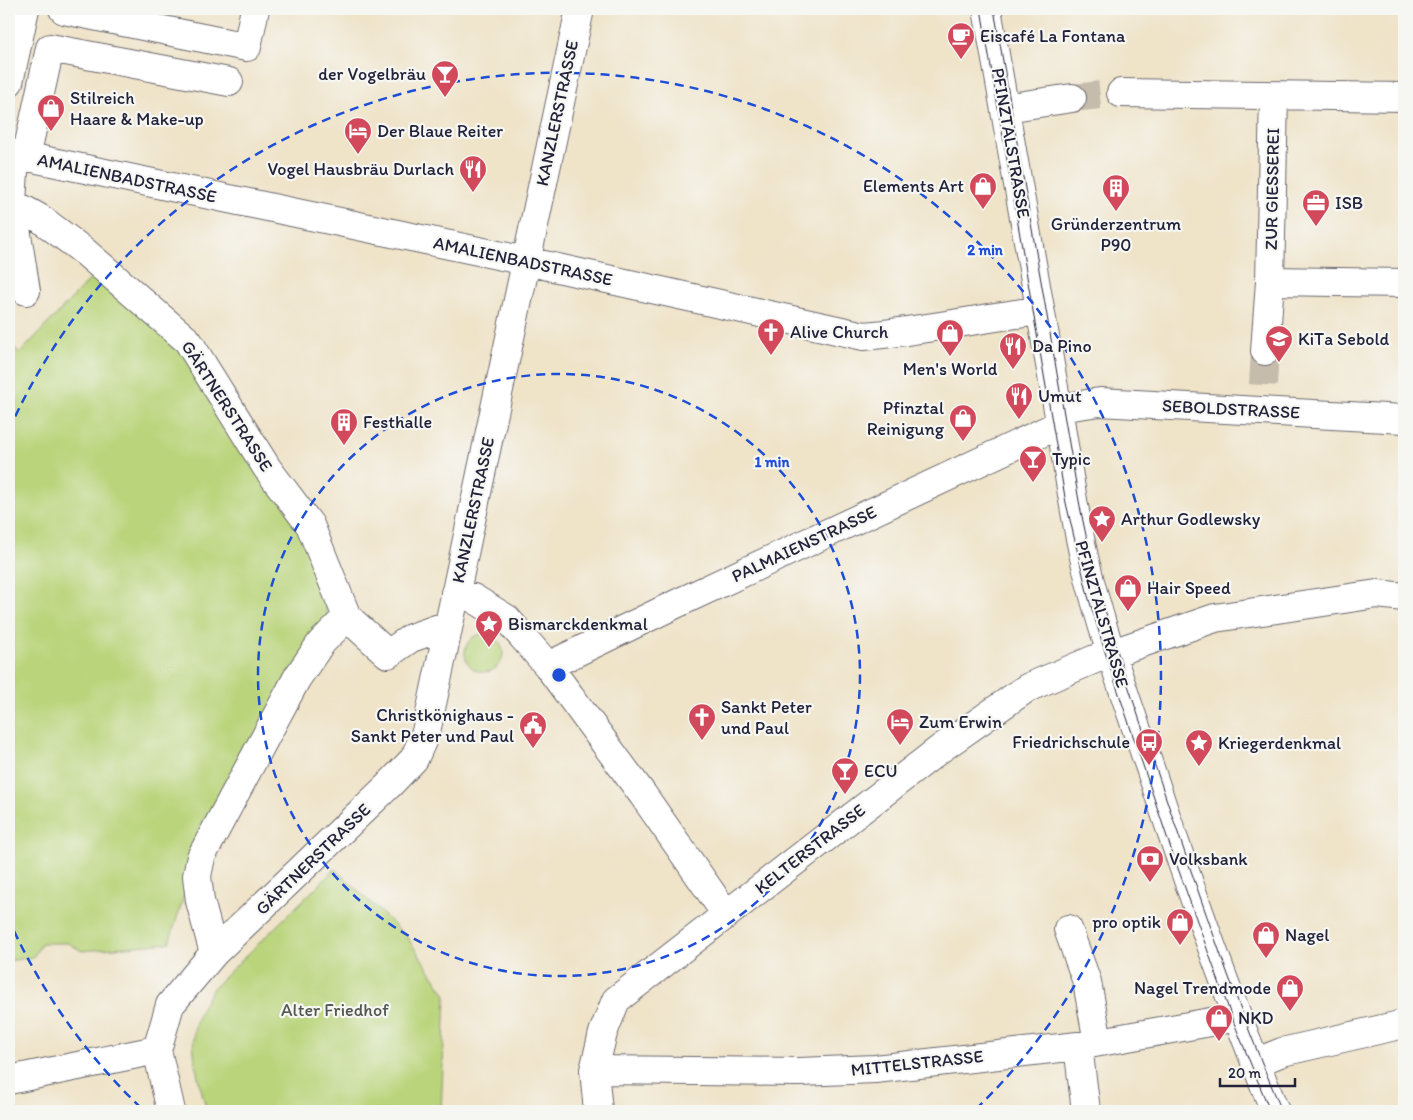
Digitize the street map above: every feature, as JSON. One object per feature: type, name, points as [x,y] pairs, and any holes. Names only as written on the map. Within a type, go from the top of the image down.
[{"type":"street","points":[[9,82],[25,9]]},
{"type":"street","points":[[63,9],[247,46],[255,9]]},
{"type":"street","name":"KANZLERSTRASSE","points":[[580,9],[455,593],[473,598],[507,619],[548,666],[643,795],[726,914]]},
{"type":"street","name":"PFINZTALSTRASSE","points":[[987,9],[1072,501],[1084,558],[1112,653],[1176,847],[1255,1063],[1275,1111]]},
{"type":"street","points":[[26,291],[12,203],[17,155],[50,48],[229,82]]},
{"type":"street","points":[[1122,93],[1404,97]]},
{"type":"street","name":"ZUR GIESSEREI","points":[[1265,351],[1270,281],[1274,96]]},
{"type":"street","points":[[1005,108],[1072,98]]},
{"type":"street","name":"AMALIENBADSTRASSE","points":[[17,155],[526,261],[864,336],[900,333],[1001,315],[1039,311]]},
{"type":"street","name":"GÄRTNERSTRASSE","points":[[12,203],[41,219],[85,252],[188,341],[267,468],[310,525],[347,617],[388,654],[411,638],[448,624]]},
{"type":"street","points":[[1270,281],[1404,283]]},
{"type":"street","name":"SEBOLDSTRASSE","points":[[1059,417],[1100,402],[1404,419]]},
{"type":"street","name":"PALMAIENSTRASSE","points":[[548,666],[678,603],[1054,428],[1059,417]]},
{"type":"street","name":"GÄRTNERSTRASSE","points":[[171,1111],[157,1050],[170,1005],[214,953],[375,799],[414,759],[426,732],[455,593]]},
{"type":"street","name":"KELTERSTRASSE","points":[[598,1111],[594,1070],[603,1033],[616,1000],[940,749],[1027,688],[1112,653],[1215,618],[1376,594],[1404,597]]},
{"type":"street","points":[[214,953],[200,901],[197,876],[201,857],[297,678],[321,643],[347,617]]},
{"type":"street","points":[[1068,929],[1086,982],[1088,1044],[1086,1111]]},
{"type":"street","name":"MITTELSTRASSE","points":[[594,1070],[799,1072],[875,1069],[1088,1044],[1238,1017]]},
{"type":"street","points":[[1255,1063],[1282,1052],[1404,1024]]},
{"type":"street","points":[[9,1080],[157,1050]]},
{"type":"green space","points":[[95,274],[183,351],[300,531],[323,583],[327,615],[285,683],[192,871],[169,943],[82,951],[68,943],[42,943],[33,957],[9,961],[9,343],[20,353]]},
{"type":"green space","points":[[484,634],[498,639],[503,653],[498,667],[484,672],[470,667],[465,653],[470,639]]},
{"type":"green space","name":"Alter Friedhof","points":[[335,869],[407,937],[446,995],[441,1111],[207,1111],[196,1065],[193,1041],[194,1029],[204,1003],[213,988]]},
{"type":"tunnel","points":[[1072,98],[1121,93]]},
{"type":"tunnel","points":[[1263,385],[1265,351]]},
{"type":"tram line","points":[[981,9],[1066,503],[1088,596],[1171,849],[1232,1018],[1270,1111]]},
{"type":"tram line","points":[[994,9],[1079,501],[1096,577],[1129,688],[1193,877],[1235,995],[1282,1111]]},
{"type":"place","name":"Eiscafé La Fontana","points":[[961,60]]},
{"type":"place","name":"der Vogelbräu","points":[[445,98]]},
{"type":"place","name":"Stilreich Haare & Make-up","points":[[51,132]]},
{"type":"place","name":"Der Blaue Reiter","points":[[358,155]]},
{"type":"place","name":"Vogel Hausbräu Durlach","points":[[473,193]]},
{"type":"place","name":"Elements Art","points":[[983,210]]},
{"type":"place","name":"Gründerzentrum P90","points":[[1116,212]]},
{"type":"place","name":"ISB","points":[[1316,227]]},
{"type":"place","name":"Alive Church","points":[[771,356]]},
{"type":"place","name":"Men's World","points":[[950,357]]},
{"type":"place","name":"KiTa Sebold","points":[[1279,363]]},
{"type":"place","name":"Da Pino","points":[[1013,370]]},
{"type":"place","name":"Umut","points":[[1019,420]]},
{"type":"place","name":"Pfinztal Reinigung","points":[[963,442]]},
{"type":"place","name":"Festhalle","points":[[344,446]]},
{"type":"place","name":"Typic","points":[[1033,483]]},
{"type":"place","name":"Arthur Godlewsky","points":[[1102,543]]},
{"type":"place","name":"Hair Speed","points":[[1128,612]]},
{"type":"place","name":"Bismarckdenkmal","points":[[489,648]]},
{"type":"place","name":"Sankt Peter und Paul","points":[[702,741]]},
{"type":"place","name":"Zum Erwin","points":[[900,746]]},
{"type":"place","name":"Christkönighaus - Sankt Peter und Paul","points":[[533,749]]},
{"type":"place","name":"Friedrichschule","points":[[1149,766]]},
{"type":"place","name":"Kriegerdenkmal","points":[[1199,767]]},
{"type":"place","name":"ECU","points":[[845,795]]},
{"type":"place","name":"Volksbank","points":[[1150,883]]},
{"type":"place","name":"pro optik","points":[[1180,946]]},
{"type":"place","name":"Nagel","points":[[1266,959]]},
{"type":"place","name":"Nagel Trendmode","points":[[1290,1012]]},
{"type":"place","name":"NKD","points":[[1219,1042]]}]
